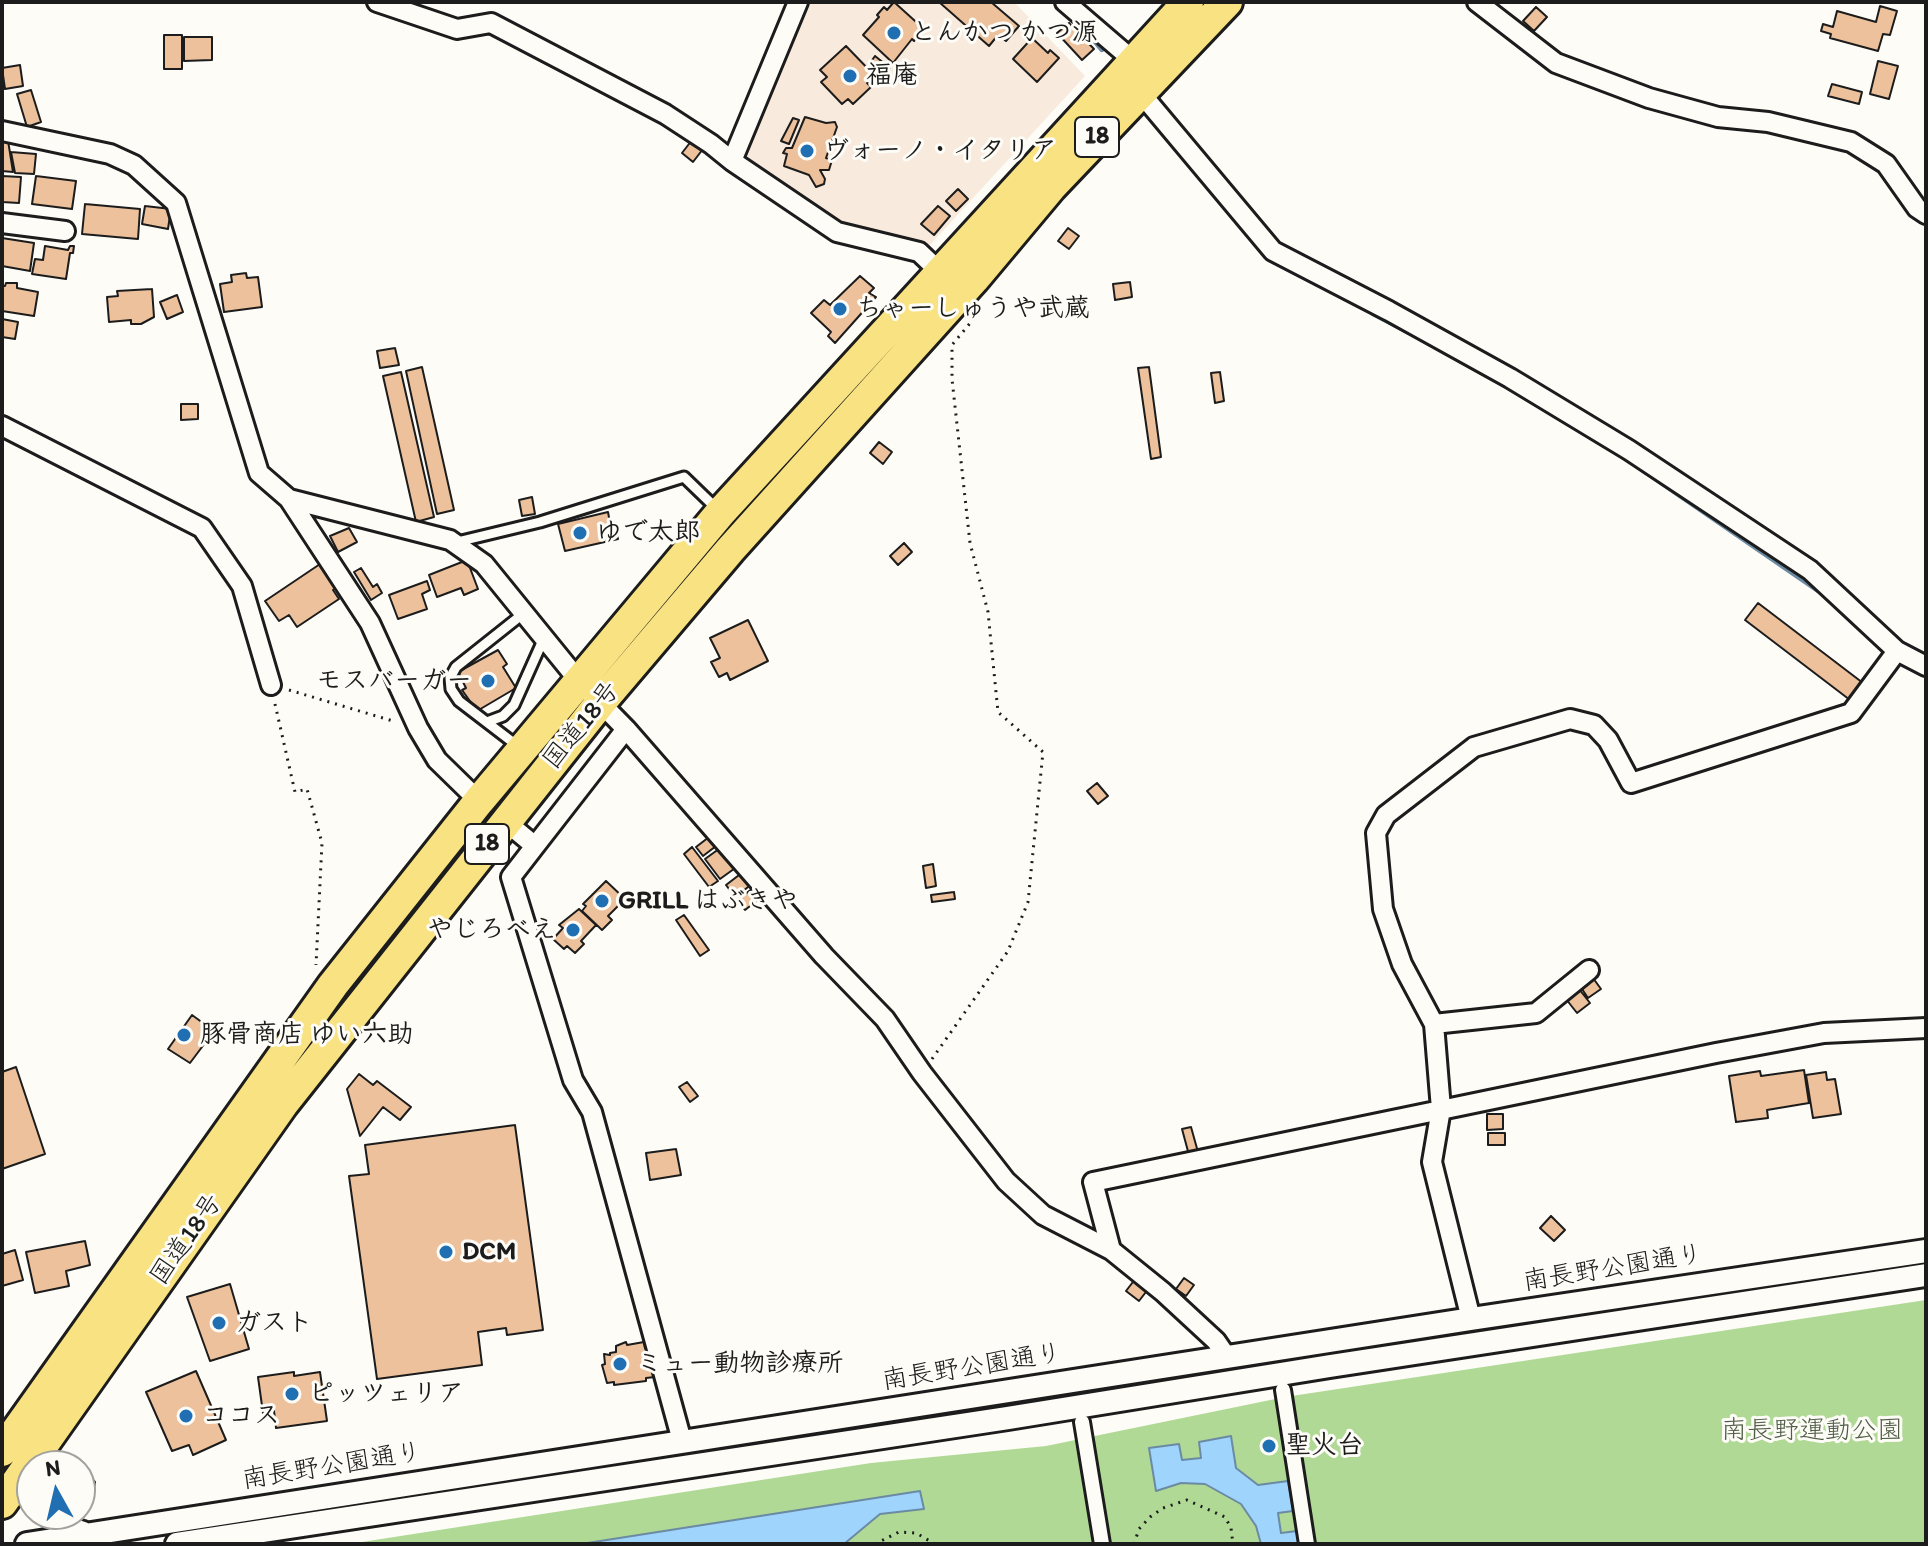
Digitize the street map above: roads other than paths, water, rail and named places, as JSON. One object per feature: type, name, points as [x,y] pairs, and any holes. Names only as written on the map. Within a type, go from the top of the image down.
[{"type":"highway","name":"国道18号","points":[[43,1450],[283,1104],[505,821],[730,550],[974,279],[1051,187],[1137,77],[1188,2]]},
{"type":"highway","name":"国道18号","points":[[2,1449],[333,985],[479,801],[721,512],[939,271],[1137,77],[1227,2]]},
{"type":"highway","name":"国道18号","points":[[2,1503],[16,1485]]},
{"type":"street","points":[[377,2],[457,29],[491,23],[665,114],[837,232],[919,252],[939,271]]},
{"type":"street","points":[[732,161],[798,2]]},
{"type":"street","points":[[1065,2],[1137,77],[1273,251],[1483,363],[1629,450],[1810,570],[1897,651],[1926,666]]},
{"type":"street","points":[[1477,2],[1556,63],[1649,98],[1718,117],[1768,122],[1851,142],[1886,164],[1917,208],[1926,214]]},
{"type":"street","points":[[2,131],[110,154],[134,165],[176,203],[259,473],[289,499],[370,623],[418,728],[437,760],[479,801]]},
{"type":"street","points":[[2,223],[65,231]]},
{"type":"street","points":[[2,426],[202,528],[242,586],[271,685]]},
{"type":"street","points":[[289,499],[454,543],[484,564],[579,681],[626,729],[824,956],[885,1019],[922,1073],[1006,1181],[1043,1215],[1111,1250],[1163,1292],[1216,1341],[1227,1357]]},
{"type":"street","points":[[1471,1319],[1432,1162],[1441,1109],[1434,1024],[1402,964],[1383,909],[1376,833],[1386,815],[1474,747],[1570,719],[1594,725],[1608,740],[1631,783],[1837,718],[1851,713],[1897,651]]},
{"type":"street","points":[[626,729],[511,877],[573,1080],[596,1124],[682,1441]]},
{"type":"street","points":[[505,821],[535,846]]},
{"type":"street","points":[[1434,1024],[1536,1013],[1589,970]]},
{"type":"street","points":[[1111,1250],[1093,1182],[1824,1033],[1926,1028]]},
{"type":"street","name":"南長野公園通り","points":[[27,1544],[1926,1251]]},
{"type":"street","name":"南長野公園通り","points":[[177,1544],[206,1542],[1926,1275]]},
{"type":"street","points":[[1283,1390],[1307,1544]]},
{"type":"street","points":[[1082,1422],[1102,1544]]},
{"type":"street","points":[[75,1530],[88,1534]]},
{"type":"lane","points":[[454,543],[540,522],[684,477],[721,512]]},
{"type":"lane","points":[[522,749],[459,701],[451,689],[450,678],[456,667],[524,613]]},
{"type":"lane","points":[[487,722],[503,716],[514,705],[544,638]]},
{"type":"water","points":[[1231,1436],[1236,1468],[1258,1485],[1288,1481],[1293,1511],[1278,1513],[1281,1533],[1297,1531],[1299,1544],[1261,1544],[1256,1526],[1241,1504],[1205,1484],[1181,1483],[1156,1491],[1149,1448],[1179,1444],[1182,1460],[1201,1458],[1199,1442]]},
{"type":"water","points":[[920,1491],[924,1509],[880,1514],[844,1544],[581,1544]]},
{"type":"waterway","points":[[1087,31],[1102,49]]},
{"type":"waterway","points":[[1373,313],[1409,332]]},
{"type":"waterway","points":[[1642,469],[1821,592]]},
{"type":"place","name":"とんかつ かつ源","points":[[894,33]]},
{"type":"place","name":"福庵","points":[[850,76]]},
{"type":"place","name":"ヴォーノ・イタリア","points":[[807,151]]},
{"type":"place","name":"ちゃーしゅうや武蔵","points":[[840,309]]},
{"type":"place","name":"ゆで太郎","points":[[580,533]]},
{"type":"place","name":"モスバーガー","points":[[488,681]]},
{"type":"place","name":"GRILL はぶきや","points":[[602,901]]},
{"type":"place","name":"やじろべえ","points":[[573,930]]},
{"type":"place","name":"豚骨商店 ゆい六助","points":[[184,1035]]},
{"type":"place","name":"DCM","points":[[446,1252]]},
{"type":"place","name":"ガスト","points":[[219,1323]]},
{"type":"place","name":"ミュー動物診療所","points":[[620,1364]]},
{"type":"place","name":"ピッツェリア","points":[[292,1394]]},
{"type":"place","name":"ココス","points":[[186,1416]]},
{"type":"place","name":"聖火台","points":[[1269,1446]]},
{"type":"park label","name":"南長野運動公園","points":[[1812,1431]]}]
